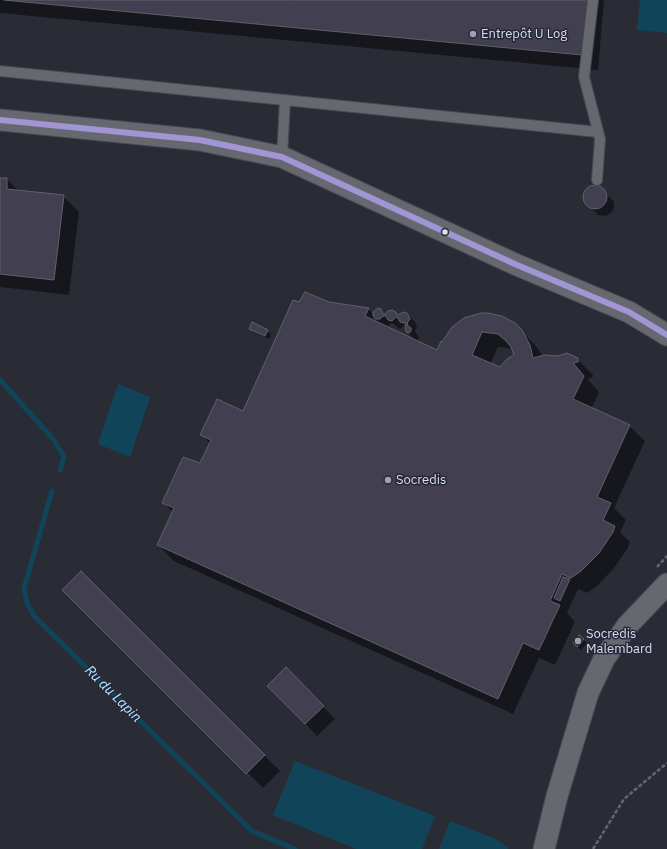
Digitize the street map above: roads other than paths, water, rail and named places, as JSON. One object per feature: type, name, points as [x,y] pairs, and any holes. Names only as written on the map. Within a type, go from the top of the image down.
[{"type":"street","points":[[0,120],[200,140],[282,157],[517,265],[629,312],[667,335]]},
{"type":"street","points":[[544,849],[557,796],[588,693],[608,653],[627,626],[667,584]]},
{"type":"lane","points":[[593,0],[584,77],[600,139],[597,180]]},
{"type":"lane","points":[[0,71],[598,132]]},
{"type":"lane","points":[[282,157],[285,100]]},
{"type":"water","points":[[640,0],[667,0],[667,33],[637,30]]},
{"type":"water","points":[[118,384],[150,397],[130,457],[98,444]]},
{"type":"water","points":[[295,761],[435,816],[422,849],[356,849],[273,815]]},
{"type":"water","points":[[450,821],[498,840],[508,847],[508,849],[439,849]]},
{"type":"waterway","name":"Ru du Lapin","points":[[0,380],[54,440],[64,457],[60,470]]},
{"type":"waterway","name":"Ru du Lapin","points":[[52,491],[24,588],[27,603],[35,617],[252,831],[295,849]]},
{"type":"place","name":"Entrepôt U Log","points":[[473,34]]},
{"type":"place","name":"Socredis","points":[[388,480]]},
{"type":"place","name":"Socredis Malembard","points":[[578,641]]}]
